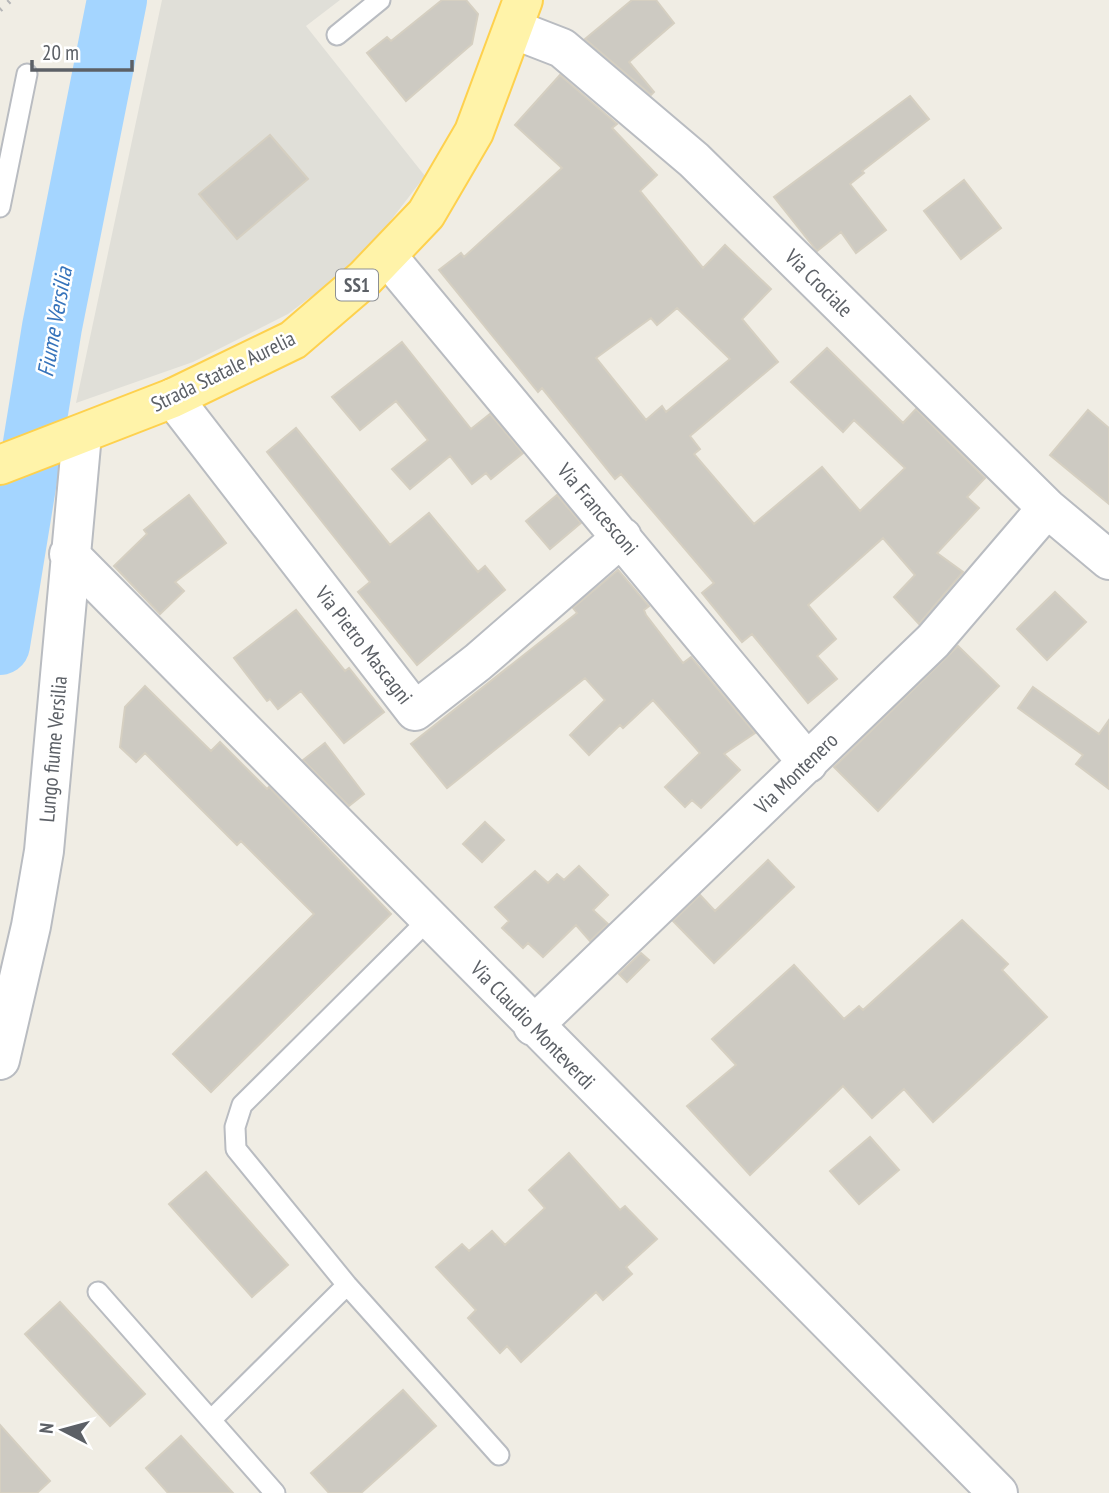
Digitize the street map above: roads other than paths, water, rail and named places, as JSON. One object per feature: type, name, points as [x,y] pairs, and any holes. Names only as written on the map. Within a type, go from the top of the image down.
[{"type":"main road","name":"Strada Statale Aurelia","points":[[0,465],[173,398],[293,340],[387,256],[426,214],[474,132],[518,15]]},
{"type":"street","name":"Via Crociale","points":[[518,15],[562,48],[694,160],[1047,508],[1109,559]]},
{"type":"street","name":"Via Francesconi","points":[[387,256],[808,763]]},
{"type":"street","name":"Via Pietro Mascagni","points":[[173,398],[415,711],[478,662],[622,537]]},
{"type":"street","name":"Lungo fiume Versilia","points":[[0,1060],[32,926],[44,851],[69,554],[73,437]]},
{"type":"street","name":"Via Montenero","points":[[533,1026],[933,641],[1047,508]]},
{"type":"street","name":"Via Claudio Monteverdi","points":[[69,554],[533,1026],[998,1493]]},
{"type":"lane","points":[[337,35],[380,0]]},
{"type":"lane","points":[[0,207],[27,74]]},
{"type":"lane","points":[[430,919],[242,1105],[235,1127],[236,1149],[247,1166],[347,1285],[499,1455]]},
{"type":"lane","points":[[212,1419],[347,1285]]},
{"type":"lane","points":[[99,1292],[275,1493]]},
{"type":"waterway","name":"Fiume Versilia","points":[[0,645],[52,327],[117,0]]},
{"type":"railway","points":[[0,10],[11,0]]}]
